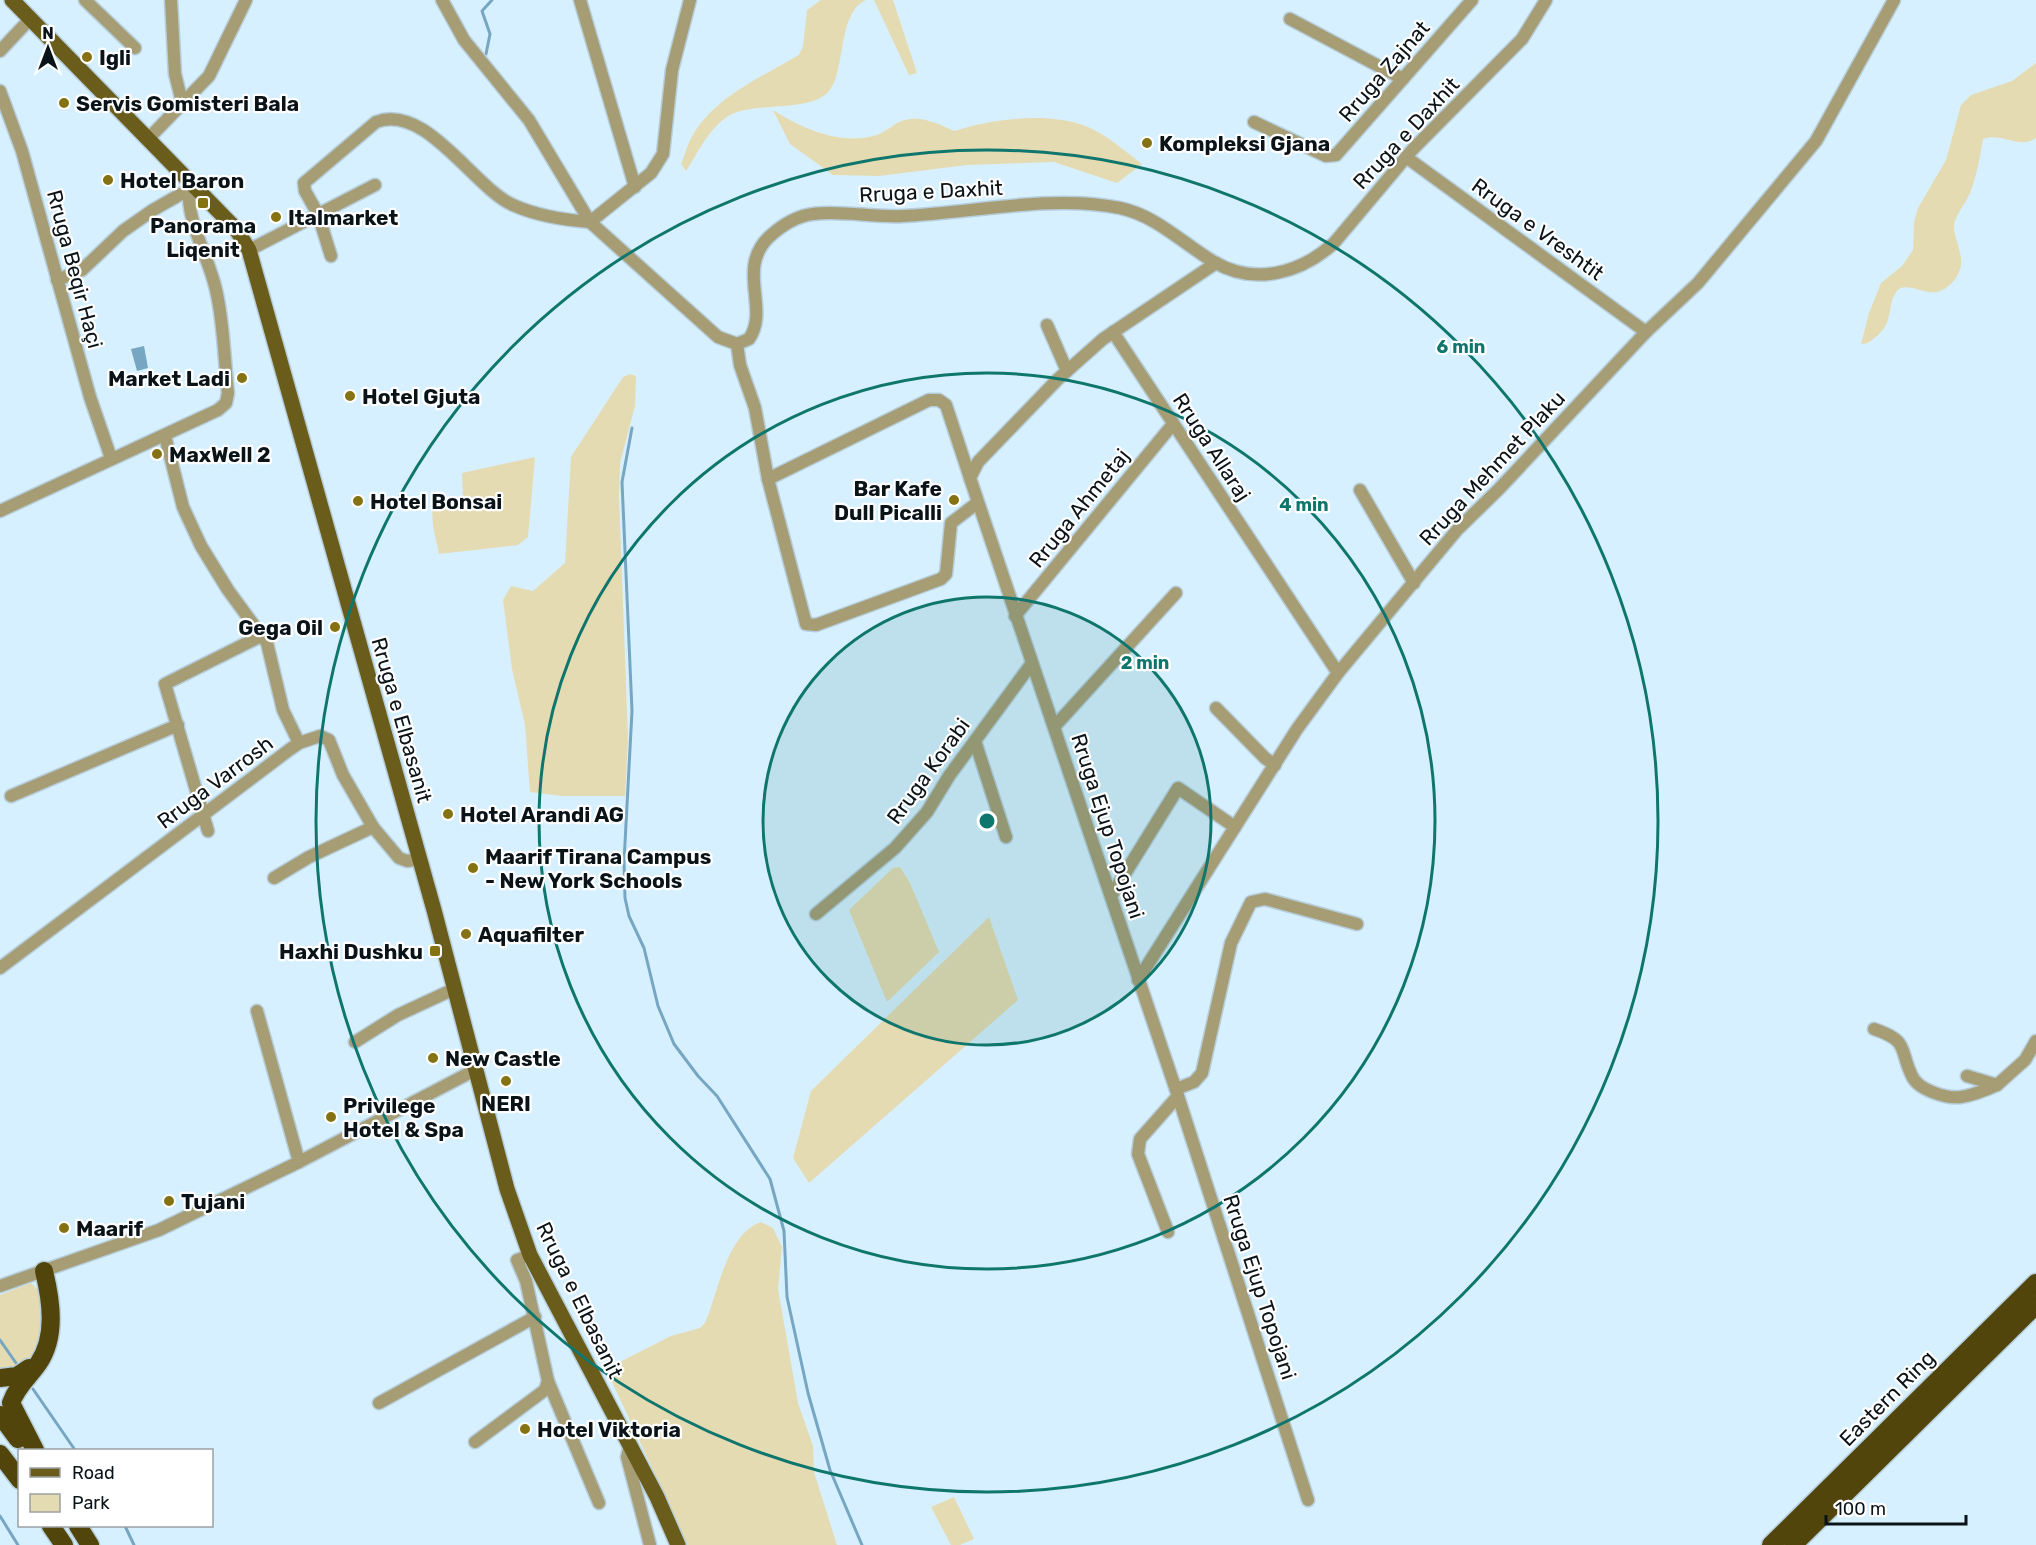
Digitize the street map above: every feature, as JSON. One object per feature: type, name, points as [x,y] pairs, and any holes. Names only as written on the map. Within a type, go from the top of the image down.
[{"type":"highway","points":[[0,1378],[17,1376],[26,1370],[40,1353],[46,1310],[39,1272]]},
{"type":"highway","points":[[34,1449],[11,1402],[20,1384],[38,1364],[45,1351],[51,1316],[39,1272]]},
{"type":"highway","name":"Eastern Ring","points":[[1771,1545],[2036,1283]]},
{"type":"highway","name":"Eastern Ring","points":[[1793,1545],[2036,1305]]},
{"type":"highway","points":[[0,1415],[26,1449]]},
{"type":"highway","points":[[0,1454],[18,1479]]},
{"type":"highway","points":[[0,1462],[18,1480]]},
{"type":"highway","points":[[52,1527],[64,1545]]},
{"type":"highway","points":[[79,1527],[90,1545]]},
{"type":"main road","name":"Rruga e Elbasanit","points":[[12,0],[149,138],[189,186],[236,229],[249,250],[420,859],[504,1179],[530,1255],[630,1445],[678,1545]]},
{"type":"street","points":[[85,0],[135,48]]},
{"type":"street","points":[[171,0],[175,74],[183,106]]},
{"type":"street","points":[[442,0],[464,40],[529,120],[590,222],[718,337],[737,344],[740,365],[754,408],[768,479],[805,621],[812,626],[941,579],[946,573],[951,524],[977,503]]},
{"type":"street","points":[[580,0],[635,187]]},
{"type":"street","points":[[331,256],[318,214],[305,192],[304,183],[376,122],[392,118],[408,123],[430,136],[512,205],[563,219],[590,222],[651,173],[663,154],[672,70],[690,0]]},
{"type":"street","name":"Rruga Zajnat","points":[[1254,122],[1331,156],[1336,155],[1472,0]]},
{"type":"street","name":"Rruga e Daxhit","points":[[737,344],[749,339],[754,328],[753,269],[759,251],[780,228],[812,214],[894,217],[1028,206],[1080,204],[1110,206],[1146,216],[1215,263],[1236,270],[1264,274],[1280,273],[1308,264],[1334,243],[1407,157],[1522,39],[1546,0]]},
{"type":"street","name":"Rruga Mehmet Plaku","points":[[1138,980],[1275,765],[1338,673],[1457,530],[1499,489],[1646,332],[1698,283],[1815,141],[1894,0]]},
{"type":"street","points":[[149,138],[183,106],[209,76],[242,3]]},
{"type":"street","points":[[0,51],[31,18]]},
{"type":"street","points":[[1290,19],[1403,79]]},
{"type":"street","name":"Rruga Beqir Haçi","points":[[0,91],[22,151],[101,437],[111,458]]},
{"type":"street","name":"Rruga e Vreshtit","points":[[1407,157],[1646,332]]},
{"type":"street","points":[[249,250],[290,231],[375,185]]},
{"type":"street","points":[[57,280],[82,270],[123,231],[189,186]]},
{"type":"street","points":[[0,511],[218,410],[227,398],[220,305],[214,280],[196,232],[188,201],[189,186]]},
{"type":"street","points":[[970,478],[978,462],[1067,371],[1113,332],[1215,263]]},
{"type":"street","points":[[1047,325],[1067,371]]},
{"type":"street","name":"Rruga Allaraj","points":[[1113,332],[1338,673]]},
{"type":"street","name":"Rruga Ejup Topojani","points":[[768,479],[929,400],[939,400],[946,405],[977,503],[1177,1093],[1308,1500]]},
{"type":"street","name":"Rruga Ahmetaj","points":[[1015,616],[1173,424]]},
{"type":"street","points":[[165,436],[183,507],[201,546],[267,643],[283,710],[299,742]]},
{"type":"street","points":[[1360,490],[1414,583]]},
{"type":"street","points":[[1054,728],[1176,593]]},
{"type":"street","points":[[208,831],[165,684],[261,636]]},
{"type":"street","name":"Rruga Korabi","points":[[816,914],[895,848],[927,812],[1032,663]]},
{"type":"street","points":[[1216,708],[1265,758],[1275,765]]},
{"type":"street","points":[[11,796],[178,725]]},
{"type":"street","name":"Rruga Varrosh","points":[[0,968],[299,742],[320,736],[327,738],[343,775],[373,827],[399,858],[407,861],[420,859]]},
{"type":"street","points":[[975,741],[1006,837]]},
{"type":"street","points":[[1111,896],[1179,788],[1235,827]]},
{"type":"street","points":[[274,878],[309,857],[373,827]]},
{"type":"street","points":[[1168,1232],[1138,1154],[1138,1146],[1140,1139],[1177,1093],[1194,1083],[1202,1073],[1231,943],[1251,902],[1265,899],[1357,924]]},
{"type":"street","points":[[355,1042],[398,1015],[454,989]]},
{"type":"street","points":[[257,1011],[299,1162]]},
{"type":"street","points":[[1874,1029],[1904,1048],[1912,1077],[1919,1086],[1959,1097],[1997,1085],[2025,1060],[2036,1041]]},
{"type":"street","points":[[0,1286],[159,1230],[299,1162],[475,1070]]},
{"type":"street","points":[[1967,1076],[1997,1085]]},
{"type":"street","points":[[530,1255],[517,1260],[526,1281],[548,1381],[599,1503]]},
{"type":"street","points":[[379,1403],[535,1317]]},
{"type":"street","points":[[475,1442],[545,1390],[548,1381]]},
{"type":"street","points":[[630,1445],[627,1457],[650,1545]]},
{"type":"green space","points":[[821,0],[866,0],[850,17],[838,70],[829,91],[807,103],[748,110],[724,119],[712,130],[686,171],[681,164],[688,144],[704,120],[715,108],[742,88],[799,55],[803,46],[807,10]]},
{"type":"green space","points":[[874,0],[893,0],[917,73],[909,75]]},
{"type":"green space","points":[[2036,63],[2036,138],[2024,142],[1990,137],[1983,139],[1972,186],[1954,226],[1961,261],[1956,278],[1946,288],[1935,292],[1901,288],[1894,296],[1883,330],[1869,342],[1861,344],[1869,313],[1881,283],[1902,266],[1913,250],[1914,222],[1918,208],[1946,160],[1961,105],[1971,95],[2012,81]]},
{"type":"green space","points":[[773,110],[823,134],[850,138],[877,135],[897,123],[912,119],[926,120],[954,131],[1003,120],[1056,119],[1095,130],[1142,164],[1117,183],[1054,162],[967,165],[879,176],[833,175],[790,144]]},
{"type":"green space","points":[[630,374],[636,376],[635,406],[620,463],[619,497],[628,739],[625,796],[562,796],[530,792],[525,725],[512,669],[503,600],[511,586],[533,591],[565,563],[571,457],[623,377]]},
{"type":"green space","points":[[535,457],[528,537],[518,545],[439,554],[432,508],[458,503],[463,498],[462,473]]},
{"type":"green space","points":[[900,867],[910,883],[939,952],[887,1002],[849,910],[893,868]]},
{"type":"green space","points":[[989,917],[1018,1000],[809,1183],[793,1158],[811,1091]]},
{"type":"green space","points":[[761,1222],[773,1228],[782,1247],[778,1289],[798,1403],[813,1446],[814,1472],[837,1545],[684,1545],[665,1496],[606,1369],[671,1336],[700,1328],[705,1323],[731,1252],[749,1229]]},
{"type":"green space","points":[[31,1283],[38,1290],[44,1311],[38,1344],[29,1363],[0,1373],[0,1295]]},
{"type":"green space","points":[[954,1497],[974,1539],[960,1545],[951,1545],[931,1507]]},
{"type":"water","points":[[144,346],[148,368],[137,371],[131,349]]},
{"type":"waterway","points":[[486,54],[490,34],[482,11],[492,0]]},
{"type":"waterway","points":[[632,428],[622,482],[632,711],[624,862],[625,898],[629,916],[644,948],[658,1006],[674,1044],[698,1076],[717,1096],[770,1179],[784,1231],[787,1297],[808,1393],[830,1470],[862,1545]]},
{"type":"waterway","points":[[0,1340],[16,1363]]},
{"type":"waterway","points":[[33,1389],[74,1449]]},
{"type":"waterway","points":[[0,1516],[18,1545]]},
{"type":"waterway","points":[[125,1527],[134,1545]]},
{"type":"place","name":"Igli","points":[[87,57]]},
{"type":"place","name":"Servis Gomisteri Bala","points":[[64,103]]},
{"type":"place","name":"Kompleksi Gjana","points":[[1147,143]]},
{"type":"place","name":"Hotel Baron","points":[[108,180]]},
{"type":"place","name":"Panorama Liqenit","points":[[203,203]]},
{"type":"place","name":"Italmarket","points":[[276,217]]},
{"type":"place","name":"Market Ladi","points":[[242,378]]},
{"type":"place","name":"Hotel Gjuta","points":[[350,396]]},
{"type":"place","name":"MaxWell 2","points":[[157,454]]},
{"type":"place","name":"Bar Kafe Dull Picalli","points":[[954,500]]},
{"type":"place","name":"Hotel Bonsai","points":[[358,501]]},
{"type":"place","name":"Gega Oil","points":[[335,627]]},
{"type":"place","name":"Hotel Arandi AG","points":[[448,814]]},
{"type":"place","name":"Maarif Tirana Campus - New York Schools","points":[[473,868]]},
{"type":"place","name":"Aquafilter","points":[[466,934]]},
{"type":"place","name":"Haxhi Dushku","points":[[435,951]]},
{"type":"place","name":"New Castle","points":[[433,1058]]},
{"type":"place","name":"NERI","points":[[506,1081]]},
{"type":"place","name":"Privilege Hotel & Spa","points":[[331,1117]]},
{"type":"place","name":"Tujani","points":[[169,1201]]},
{"type":"place","name":"Maarif","points":[[64,1228]]},
{"type":"place","name":"Hotel Viktoria","points":[[525,1429]]}]
